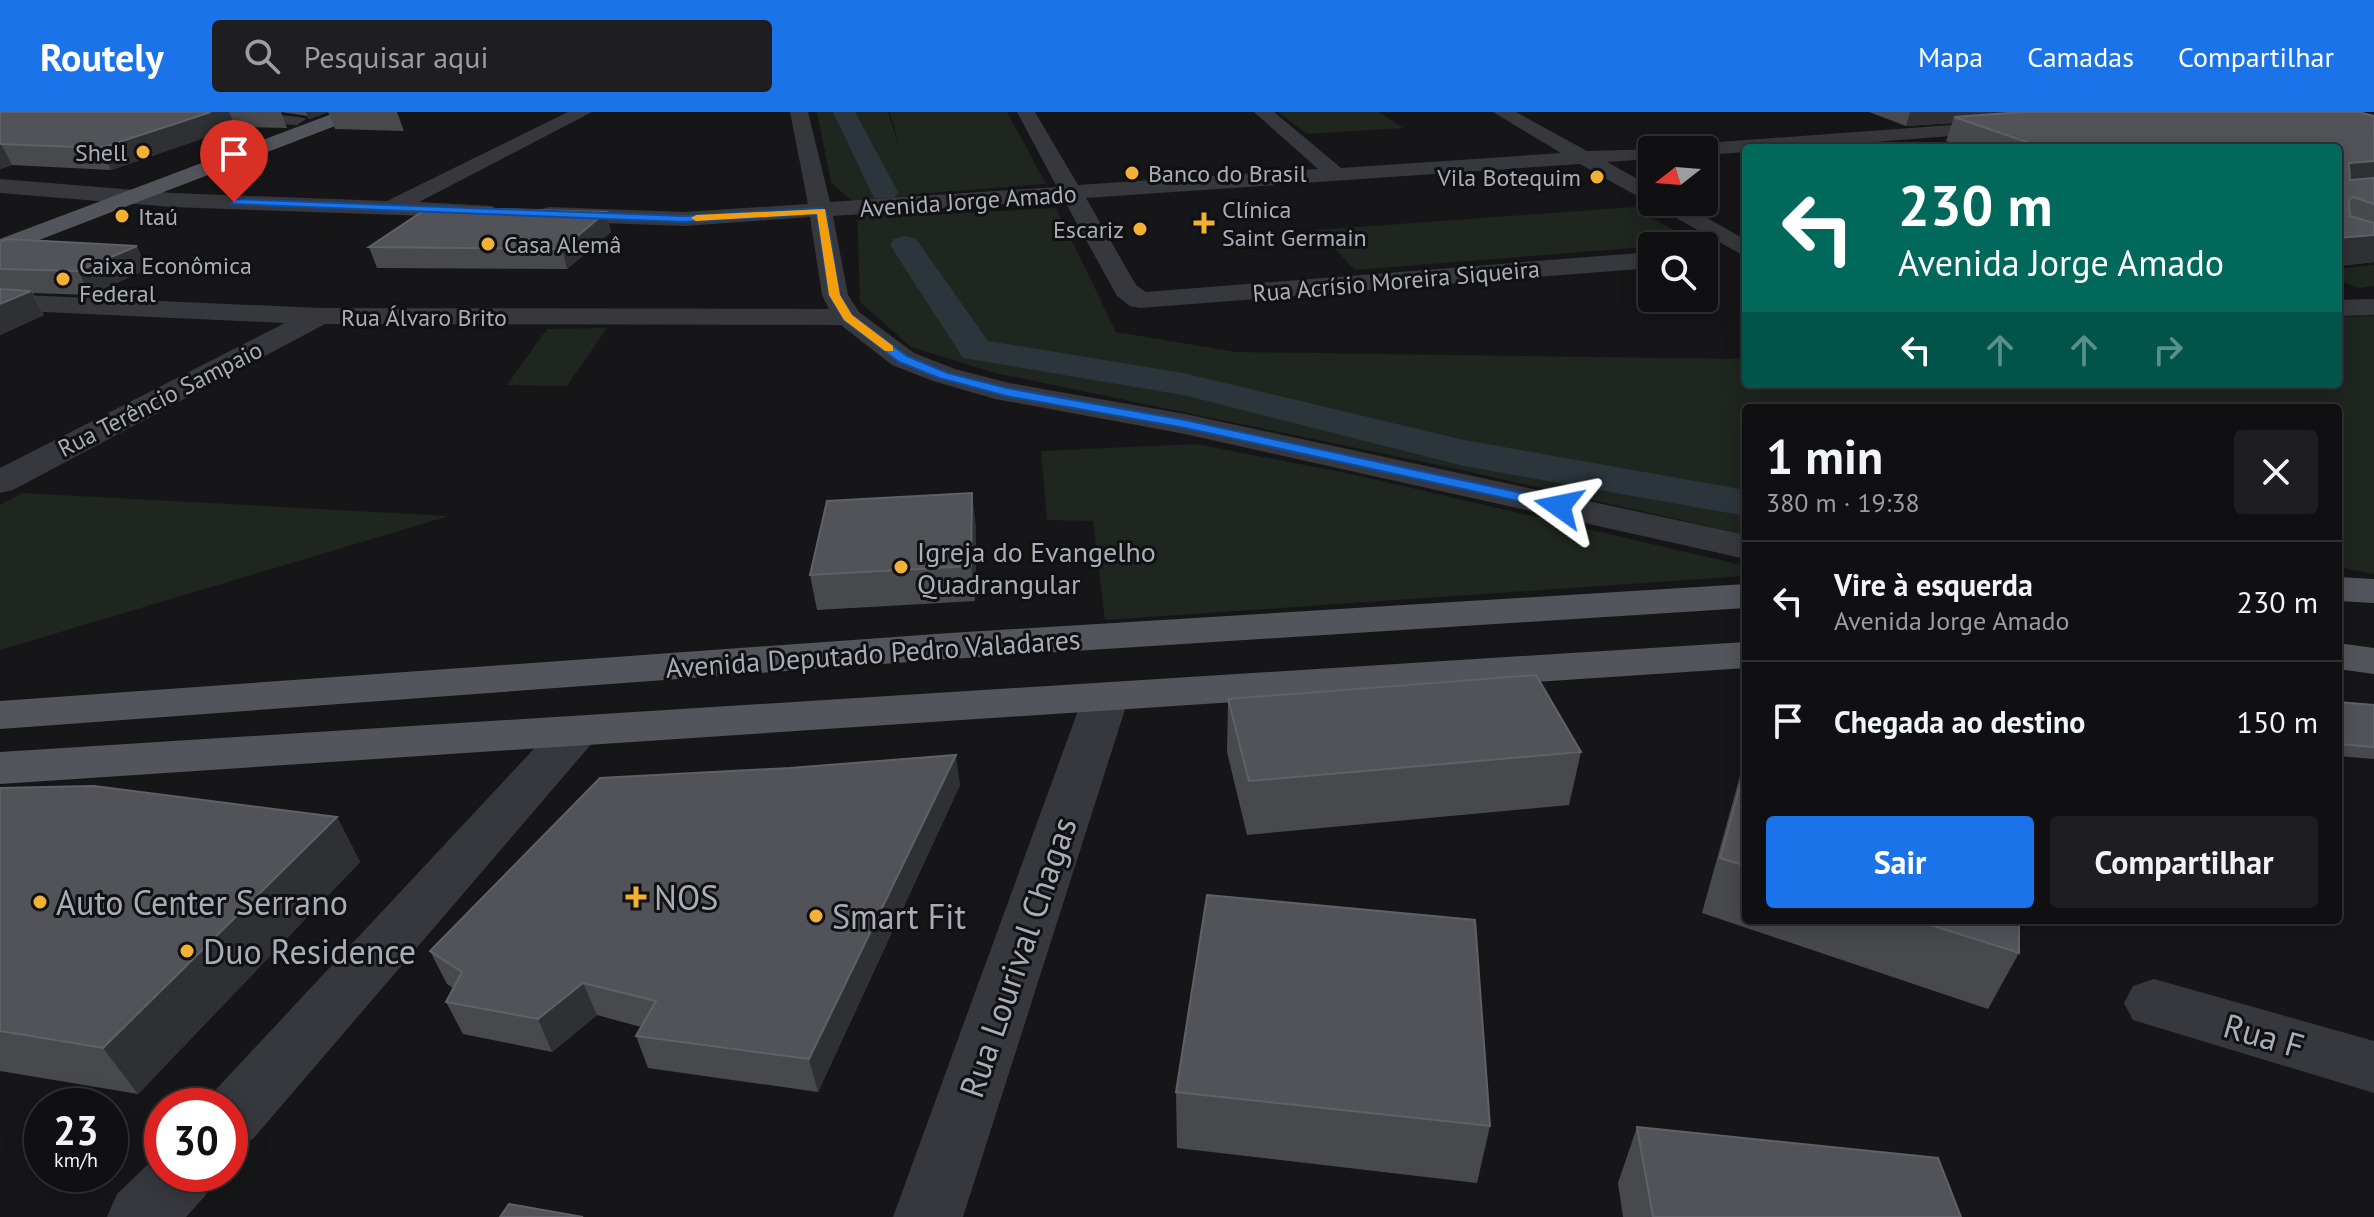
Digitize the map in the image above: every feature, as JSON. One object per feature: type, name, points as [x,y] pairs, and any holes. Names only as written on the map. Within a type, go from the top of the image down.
[{"type":"main road","points":[[0,248],[354,112]]},
{"type":"main road","points":[[0,229],[306,116]]},
{"type":"main road","points":[[2342,589],[2374,591]]},
{"type":"main road","name":"Avenida Deputado Pedro Valadares","points":[[0,715],[950,646],[1742,596]]},
{"type":"main road","points":[[1279,625],[1263,641],[1263,654],[1268,668],[1288,686]]},
{"type":"main road","points":[[930,710],[953,695],[960,681],[958,663],[950,646]]},
{"type":"main road","points":[[0,768],[1742,655]]},
{"type":"main road","points":[[2342,657],[2374,661]]},
{"type":"street","points":[[145,112],[306,116]]},
{"type":"street","points":[[389,208],[583,112]]},
{"type":"street","points":[[799,112],[821,211],[835,295],[848,317],[903,359],[944,375],[1006,392],[1185,424],[1742,546]]},
{"type":"street","points":[[1026,112],[1072,194]]},
{"type":"street","points":[[1263,112],[1338,176]]},
{"type":"street","points":[[1502,112],[1638,188]]},
{"type":"street","points":[[1783,144],[2026,128],[1974,112]]},
{"type":"street","points":[[1718,148],[1742,147]]},
{"type":"street","name":"Avenida Jorge Amado","points":[[108,190],[172,200],[684,219],[1638,154]]},
{"type":"street","points":[[0,179],[108,190]]},
{"type":"street","points":[[0,186],[108,190]]},
{"type":"street","name":"Rua Acrísio Moreira Siqueira","points":[[1072,194],[1126,290],[1140,300],[1638,261]]},
{"type":"street","points":[[1686,216],[1742,249]]},
{"type":"street","points":[[1718,254],[1742,251]]},
{"type":"street","name":"Rua Álvaro Brito","points":[[0,302],[320,316],[848,317]]},
{"type":"street","points":[[2342,308],[2374,307]]},
{"type":"street","name":"Rua Terêncio Sampaio","points":[[4,477],[320,316]]},
{"type":"street","name":"Rua Lourival Chagas","points":[[928,1217],[1106,697]]},
{"type":"street","points":[[248,1099],[576,732]]},
{"type":"street","name":"Rua F","points":[[2154,1003],[2374,1067]]},
{"type":"street","points":[[142,1217],[165,1192]]},
{"type":"shaded area","points":[[817,112],[888,112],[900,150],[890,112],[1007,112],[1046,184],[915,194],[921,215],[1056,208],[1116,332],[1236,352],[1742,359],[1742,388],[2342,388],[2342,317],[2374,316],[2374,574],[2342,568],[2342,404],[1742,404],[1742,534],[1448,467],[995,373],[911,347],[860,302],[857,206],[831,182]]},
{"type":"shaded area","points":[[1278,112],[1379,112],[1403,128],[1307,134]]},
{"type":"shaded area","points":[[1634,207],[1638,209],[1638,216],[1649,216],[1676,232],[1638,232],[1638,248],[1355,270],[1317,230]]},
{"type":"shaded area","points":[[2374,265],[2374,286],[2360,288],[2342,281],[2342,269]]},
{"type":"shaded area","points":[[607,328],[567,386],[507,385],[547,329]]},
{"type":"shaded area","points":[[1196,444],[1356,475],[1742,565],[1742,576],[1105,620],[1093,521],[1047,520],[1041,451]]},
{"type":"shaded area","points":[[22,493],[449,516],[0,650],[0,505]]},
{"type":"building","points":[[0,112],[211,112],[101,148],[0,144]]},
{"type":"building","points":[[2023,112],[2359,112],[2374,116],[2374,161],[2349,163],[2350,180],[2374,178],[2374,204],[2353,197],[2349,200],[2350,216],[2374,223],[2374,235],[2342,238],[2342,144],[2032,144],[1954,117]]},
{"type":"building","points":[[429,207],[606,212],[562,249],[369,247]]},
{"type":"building","points":[[7,239],[137,246],[78,271],[0,269],[0,242]]},
{"type":"building","points":[[0,289],[31,291],[0,304]]},
{"type":"building","points":[[972,493],[971,566],[810,575],[827,501]]},
{"type":"building","points":[[1536,675],[1581,752],[1249,781],[1228,699]]},
{"type":"building","points":[[2342,702],[2374,705],[2374,747],[2342,744]]},
{"type":"building","points":[[956,755],[809,1059],[636,1036],[656,1001],[583,983],[538,1019],[446,1002],[462,972],[430,951],[600,778]]},
{"type":"building","points":[[1742,778],[1742,865],[1720,858]]},
{"type":"building","points":[[94,786],[337,817],[103,1048],[0,1031],[0,788]]},
{"type":"building","points":[[1207,895],[1475,920],[1490,1126],[1176,1092]]},
{"type":"building","points":[[1928,924],[2019,924],[2019,953]]},
{"type":"building","points":[[1637,1127],[1938,1158],[1961,1217],[1653,1217]]},
{"type":"building","points":[[509,1204],[583,1217],[500,1217]]},
{"type":"waterway","points":[[844,112],[884,192]]},
{"type":"waterway","points":[[905,245],[976,350],[1183,384],[1464,453],[1742,502]]},
{"type":"slow traffic","points":[[696,218],[821,211],[835,295],[848,317],[889,348]]},
{"type":"place","name":"Shell","points":[[143,152]]},
{"type":"place","name":"Banco do Brasil","points":[[1132,173]]},
{"type":"place","name":"Vila Botequim","points":[[1597,177]]},
{"type":"place","name":"Itaú","points":[[122,216]]},
{"type":"place","name":"Clínica Saint Germain","points":[[1204,223]]},
{"type":"place","name":"Escariz","points":[[1140,229]]},
{"type":"place","name":"Casa Alemâ","points":[[488,244]]},
{"type":"place","name":"Caixa Econômica Federal","points":[[63,279]]},
{"type":"place","name":"Igreja do Evangelho Quadrangular","points":[[901,567]]},
{"type":"place","name":"NOS","points":[[636,897]]},
{"type":"place","name":"Auto Center Serrano","points":[[40,902]]},
{"type":"place","name":"Smart Fit","points":[[816,916]]},
{"type":"place","name":"Duo Residence","points":[[187,951]]},
{"type":"route","points":[[234,202],[684,219],[821,211],[835,295],[848,317],[903,359],[944,375],[1006,392],[1185,424],[1559,506]]}]
